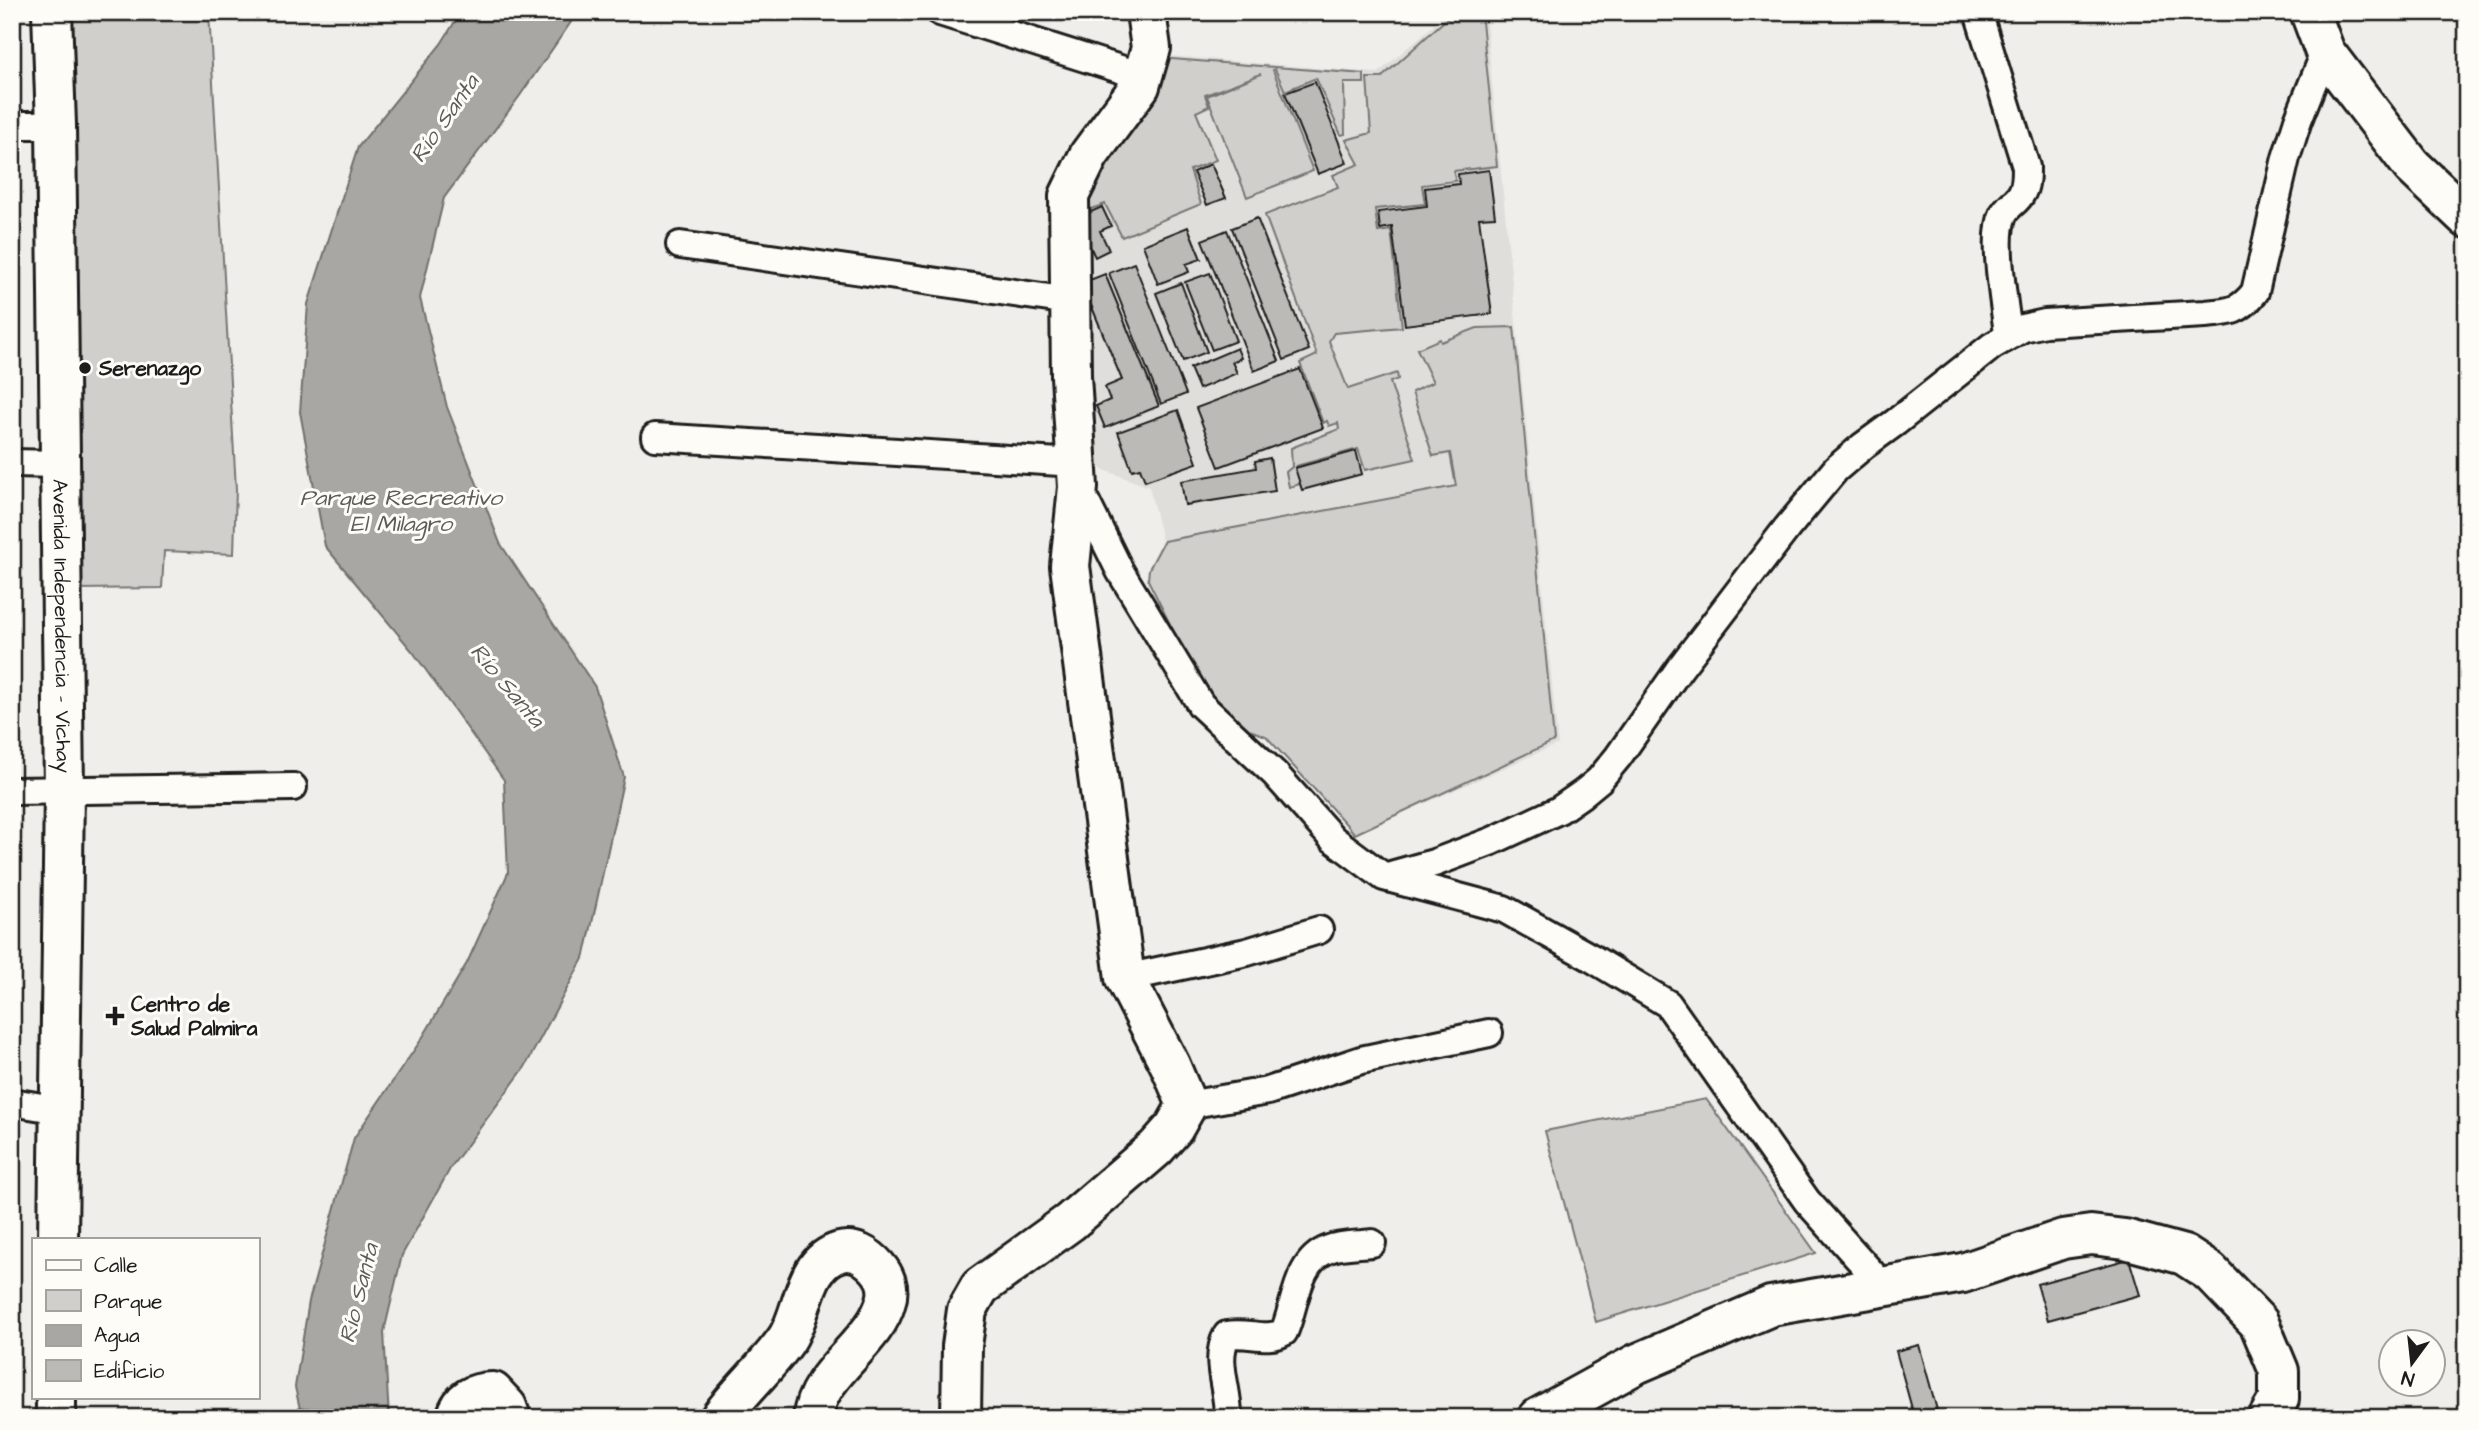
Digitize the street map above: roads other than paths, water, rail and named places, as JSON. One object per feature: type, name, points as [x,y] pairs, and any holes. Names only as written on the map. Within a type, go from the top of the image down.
[{"type":"main road","name":"Avenida Independencia - Vichay","points":[[52,12],[56,125],[64,791],[58,1238]]},
{"type":"main road","points":[[961,1418],[962,1346],[967,1310],[980,1287],[1070,1222],[1156,1148],[1174,1128],[1187,1105],[1170,1065],[1125,978],[1070,566],[1077,475],[1071,376],[1069,196],[1088,155],[1140,86],[1151,48],[1146,12]]},
{"type":"main road","points":[[2310,12],[2325,52],[2412,166],[2467,218]]},
{"type":"main road","points":[[1538,1418],[1636,1364],[1771,1306],[1963,1273],[2063,1239],[2091,1235],[2125,1239],[2183,1255],[2210,1272],[2259,1323],[2279,1371],[2279,1399],[2268,1418]]},
{"type":"main road","points":[[720,1418],[787,1338],[814,1271],[831,1255],[848,1250],[868,1257],[885,1277],[887,1299],[879,1319],[825,1387],[814,1409],[813,1418]]},
{"type":"main road","points":[[456,1418],[464,1401],[476,1392],[492,1392],[507,1407],[511,1418]]},
{"type":"main road","points":[[56,1398],[56,1418]]},
{"type":"street","points":[[940,12],[1142,76]]},
{"type":"street","points":[[1978,12],[2026,167],[2026,181],[2021,194],[2003,215],[2000,232],[1999,249],[2008,334]]},
{"type":"street","points":[[1384,877],[1434,863],[1492,841],[1559,810],[1599,780],[1688,657],[1836,469],[2008,334],[2045,323],[2225,313],[2244,306],[2255,292],[2286,158],[2325,52]]},
{"type":"street","points":[[12,125],[56,125]]},
{"type":"street","points":[[680,245],[1070,301]]},
{"type":"street","points":[[655,437],[1077,475],[1120,570],[1201,705],[1275,774],[1332,839],[1384,877],[1504,909],[1668,1004],[1807,1201],[1884,1287]]},
{"type":"street","points":[[12,463],[58,464]]},
{"type":"street","points":[[12,791],[293,787]]},
{"type":"street","points":[[1125,978],[1247,952],[1319,930]]},
{"type":"street","points":[[1187,1105],[1268,1091],[1362,1060],[1489,1033]]},
{"type":"street","points":[[12,1102],[60,1110]]},
{"type":"street","points":[[1228,1418],[1220,1359],[1227,1335],[1249,1333],[1266,1337],[1284,1332],[1301,1276],[1313,1259],[1329,1249],[1372,1243]]},
{"type":"water","name":"Parque Recreativo El Milagro","points":[[461,12],[578,12],[444,198],[420,298],[447,407],[500,543],[595,687],[624,777],[585,955],[525,1067],[451,1167],[402,1255],[384,1332],[389,1418],[302,1418],[295,1387],[309,1301],[354,1138],[421,1040],[467,963],[508,873],[504,780],[413,652],[325,546],[300,412],[308,304],[358,147],[441,44]]},
{"type":"place","name":"Serenazgo","points":[[85,368]]},
{"type":"place","name":"Centro de Salud Palmira","points":[[115,1016]]},
{"type":"water label","name":"Río Santa","points":[[444,118]]},
{"type":"water label","name":"Río Santa","points":[[508,685]]},
{"type":"water label","name":"Río Santa","points":[[358,1293]]}]
